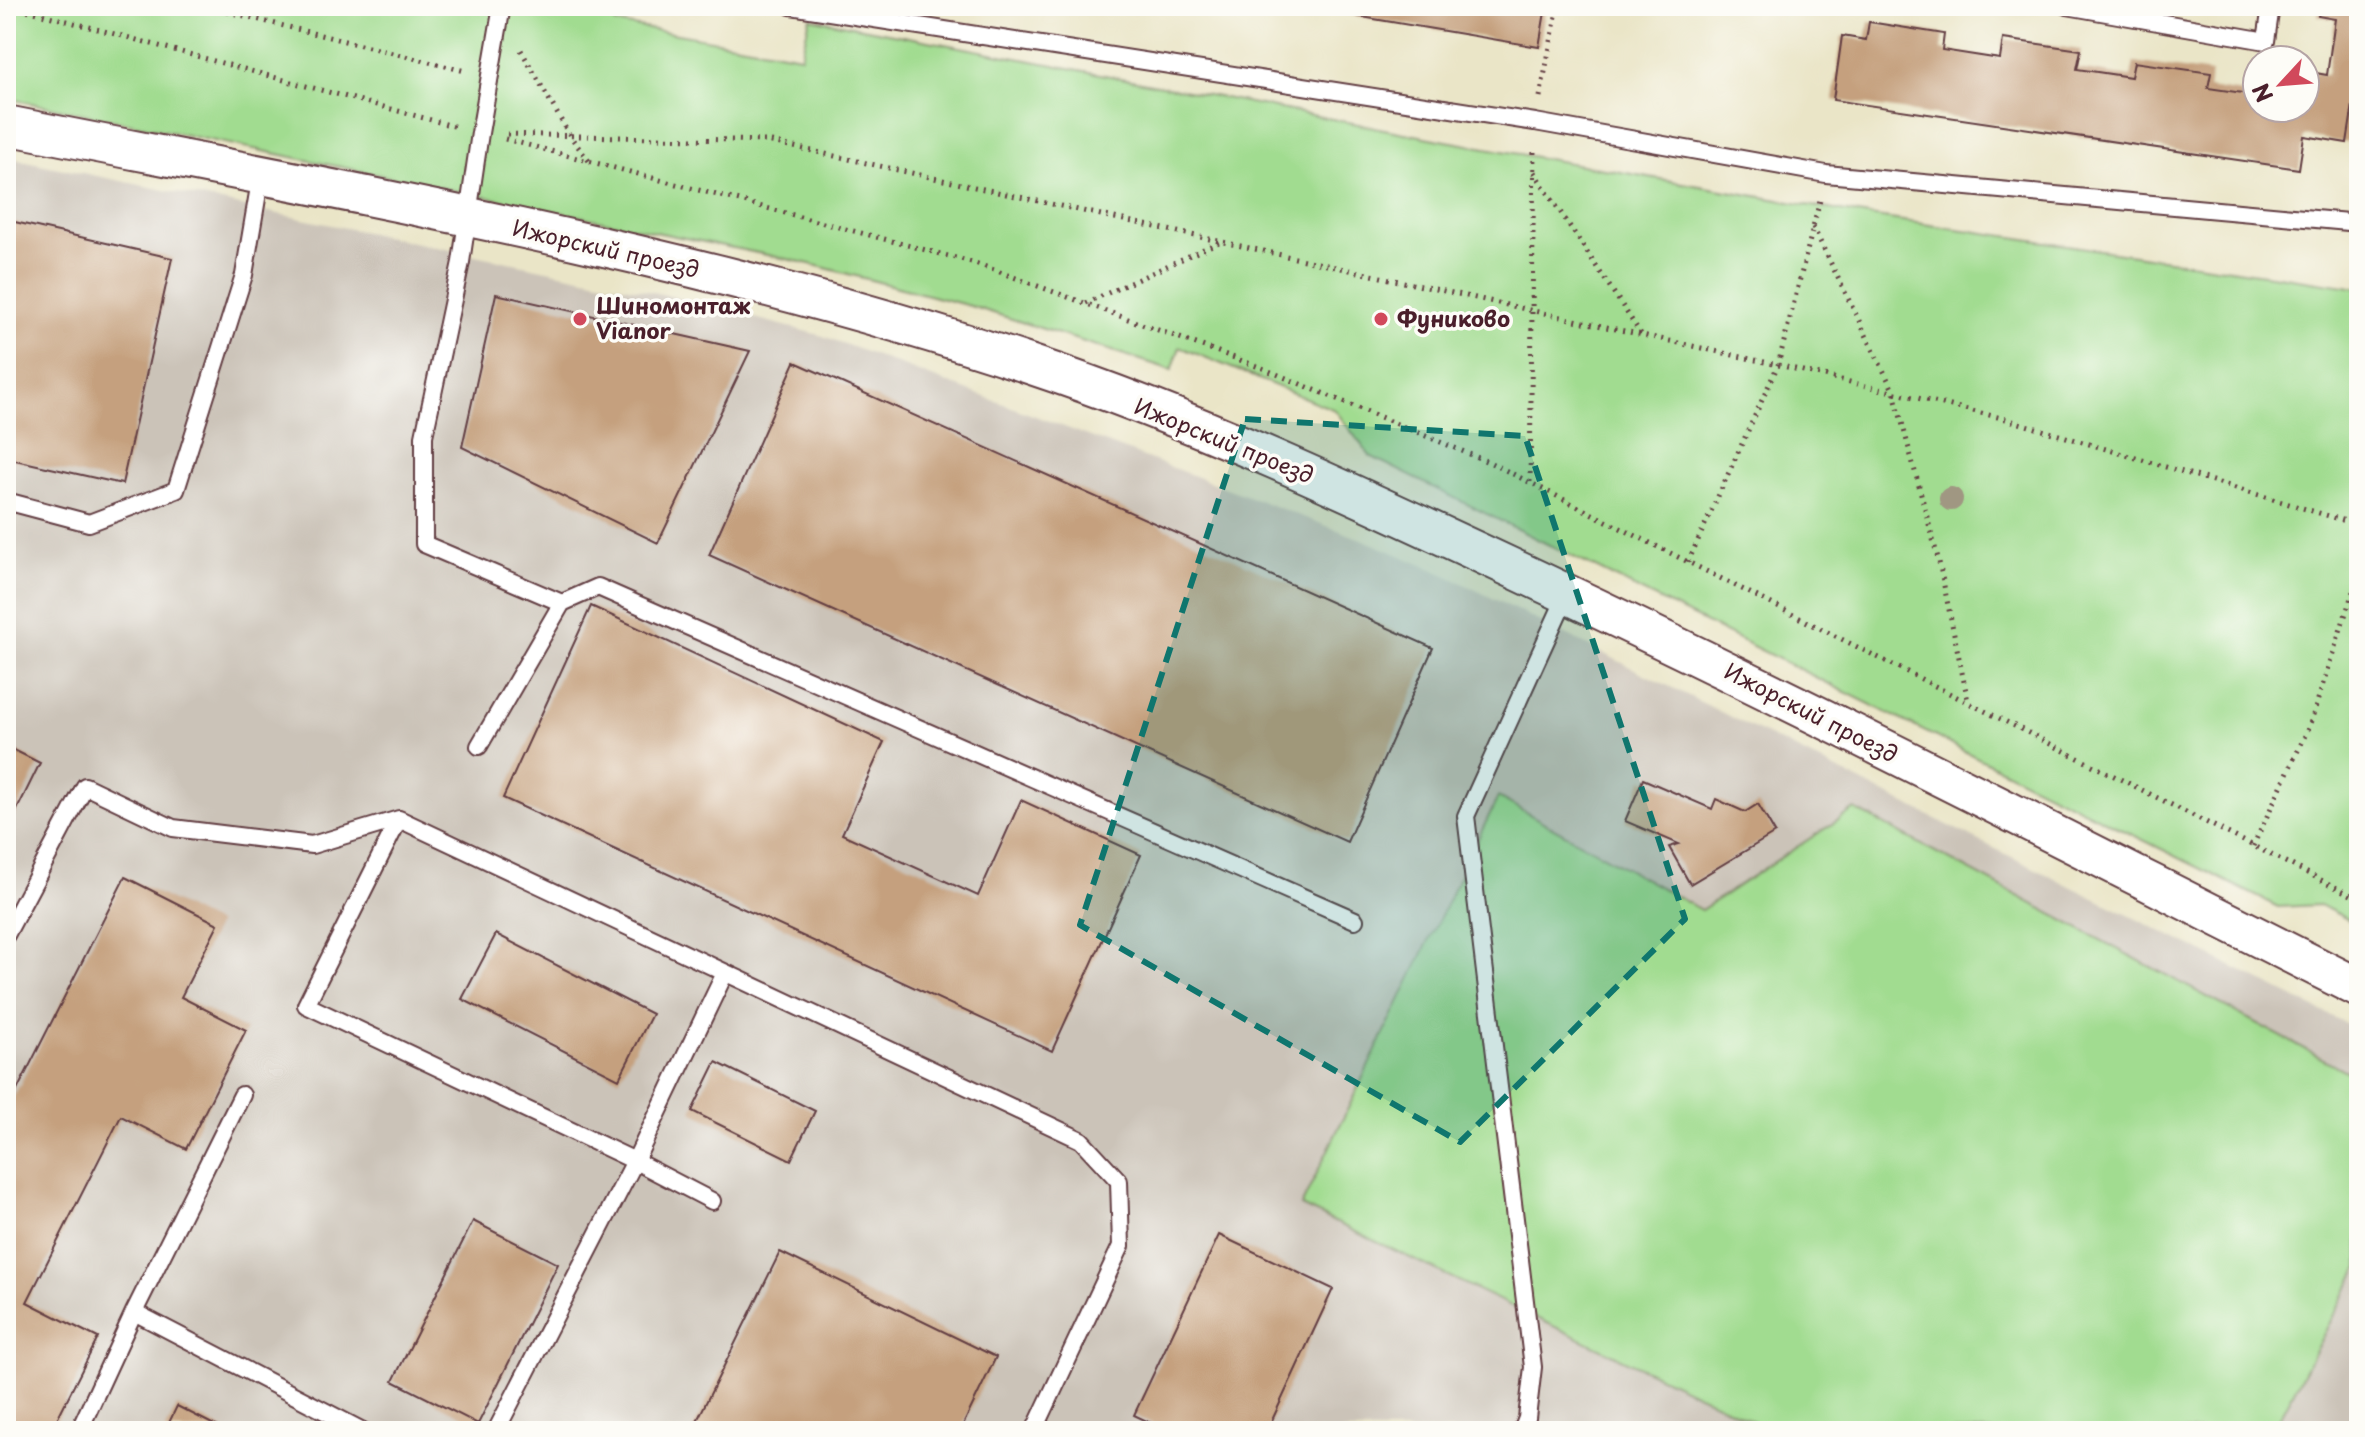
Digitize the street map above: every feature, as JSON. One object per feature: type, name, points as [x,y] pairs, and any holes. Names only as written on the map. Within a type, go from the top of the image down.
[{"type":"street","name":"Ижорский проезд","points":[[6,125],[467,217],[741,281],[881,317],[1035,366],[1190,425],[1352,494],[1661,638],[2359,988]]},
{"type":"lane","points":[[502,6],[461,262],[424,436],[424,544],[562,603]]},
{"type":"lane","points":[[791,6],[1535,122],[1826,174],[2359,223]]},
{"type":"lane","points":[[2067,6],[2266,41],[2271,6]]},
{"type":"lane","points":[[6,501],[89,523],[176,490],[244,275],[261,175]]},
{"type":"lane","points":[[479,746],[562,603],[598,587],[1355,920]]},
{"type":"lane","points":[[1522,1431],[1527,1418],[1533,1367],[1466,816],[1567,594]]},
{"type":"lane","points":[[8,926],[85,786],[173,828],[312,845],[399,819],[1081,1140],[1119,1181],[1121,1246],[1034,1431]]},
{"type":"lane","points":[[399,819],[306,1005],[635,1161],[712,1201]]},
{"type":"lane","points":[[496,1431],[635,1161],[725,973]]},
{"type":"lane","points":[[79,1431],[134,1312],[242,1095]]},
{"type":"lane","points":[[134,1312],[363,1431]]},
{"type":"path","points":[[204,6],[489,77]]},
{"type":"path","points":[[1530,482],[1535,122],[1558,6]]},
{"type":"path","points":[[520,48],[570,136],[589,162]]},
{"type":"path","points":[[480,133],[767,141],[1778,365],[2006,419],[2359,525]]},
{"type":"path","points":[[1534,171],[1642,335]]},
{"type":"path","points":[[1688,562],[1778,365],[1826,174]]},
{"type":"path","points":[[1813,227],[1894,392],[1939,562],[1968,702]]},
{"type":"path","points":[[1085,303],[1219,242]]},
{"type":"path","points":[[2253,846],[2309,727],[2359,573]]},
{"type":"highlighted area","points":[[1245,419],[1525,436],[1685,919],[1460,1142],[1080,925]]},
{"type":"shaded area","points":[[6,157],[666,295],[823,336],[1364,540],[1448,576],[2359,1030],[2359,1431],[6,1431]]},
{"type":"green space","points":[[6,6],[617,6],[615,23],[801,56],[810,18],[1446,141],[1869,216],[2359,288],[2359,925],[2320,905],[2278,907],[1370,456],[1335,410],[1180,347],[1172,370],[974,307],[806,263],[6,98]]},
{"type":"green space","points":[[1498,797],[1701,910],[1855,809],[2359,1078],[2359,1267],[2273,1431],[1774,1431],[1301,1206]]},
{"type":"building","points":[[1297,6],[1546,6],[1539,47]]},
{"type":"building","points":[[2320,6],[2359,6],[2359,99],[2354,98],[2347,143],[2304,136],[2299,169],[1833,100],[1842,36],[1866,40],[1869,22],[1944,34],[1942,50],[2000,59],[2003,39],[2081,50],[2077,69],[2131,77],[2134,62],[2211,73],[2208,88],[2241,93],[2241,124],[2321,124],[2321,74],[2327,75],[2335,19],[2318,16]]},
{"type":"building","points":[[6,220],[172,258],[122,484],[6,458]]},
{"type":"building","points":[[496,294],[750,351],[658,543],[462,447]]},
{"type":"building","points":[[795,362],[1433,648],[1347,842],[709,555]]},
{"type":"building","points":[[591,606],[884,742],[842,834],[978,896],[1021,800],[1141,855],[1052,1051],[503,798]]},
{"type":"building","points":[[6,746],[40,763],[6,832]]},
{"type":"building","points":[[1643,779],[1712,809],[1716,799],[1745,812],[1758,804],[1775,833],[1690,884],[1669,847],[1679,844],[1625,821]]},
{"type":"building","points":[[125,877],[218,924],[181,997],[246,1030],[186,1149],[121,1116],[27,1302],[98,1338],[51,1431],[6,1431],[6,1112]]},
{"type":"building","points":[[496,934],[652,1014],[619,1079],[462,999]]},
{"type":"building","points":[[716,1062],[815,1111],[791,1160],[692,1111]]},
{"type":"building","points":[[473,1221],[558,1264],[478,1424],[393,1381]]},
{"type":"building","points":[[1219,1235],[1333,1289],[1267,1431],[1168,1431],[1134,1415]]},
{"type":"building","points":[[780,1252],[996,1357],[960,1431],[692,1431]]},
{"type":"building","points":[[177,1406],[226,1431],[165,1431]]},
{"type":"place","name":"Шиномонтаж Vianor","points":[[580,319]]},
{"type":"place","name":"Фуниково","points":[[1381,319]]}]
